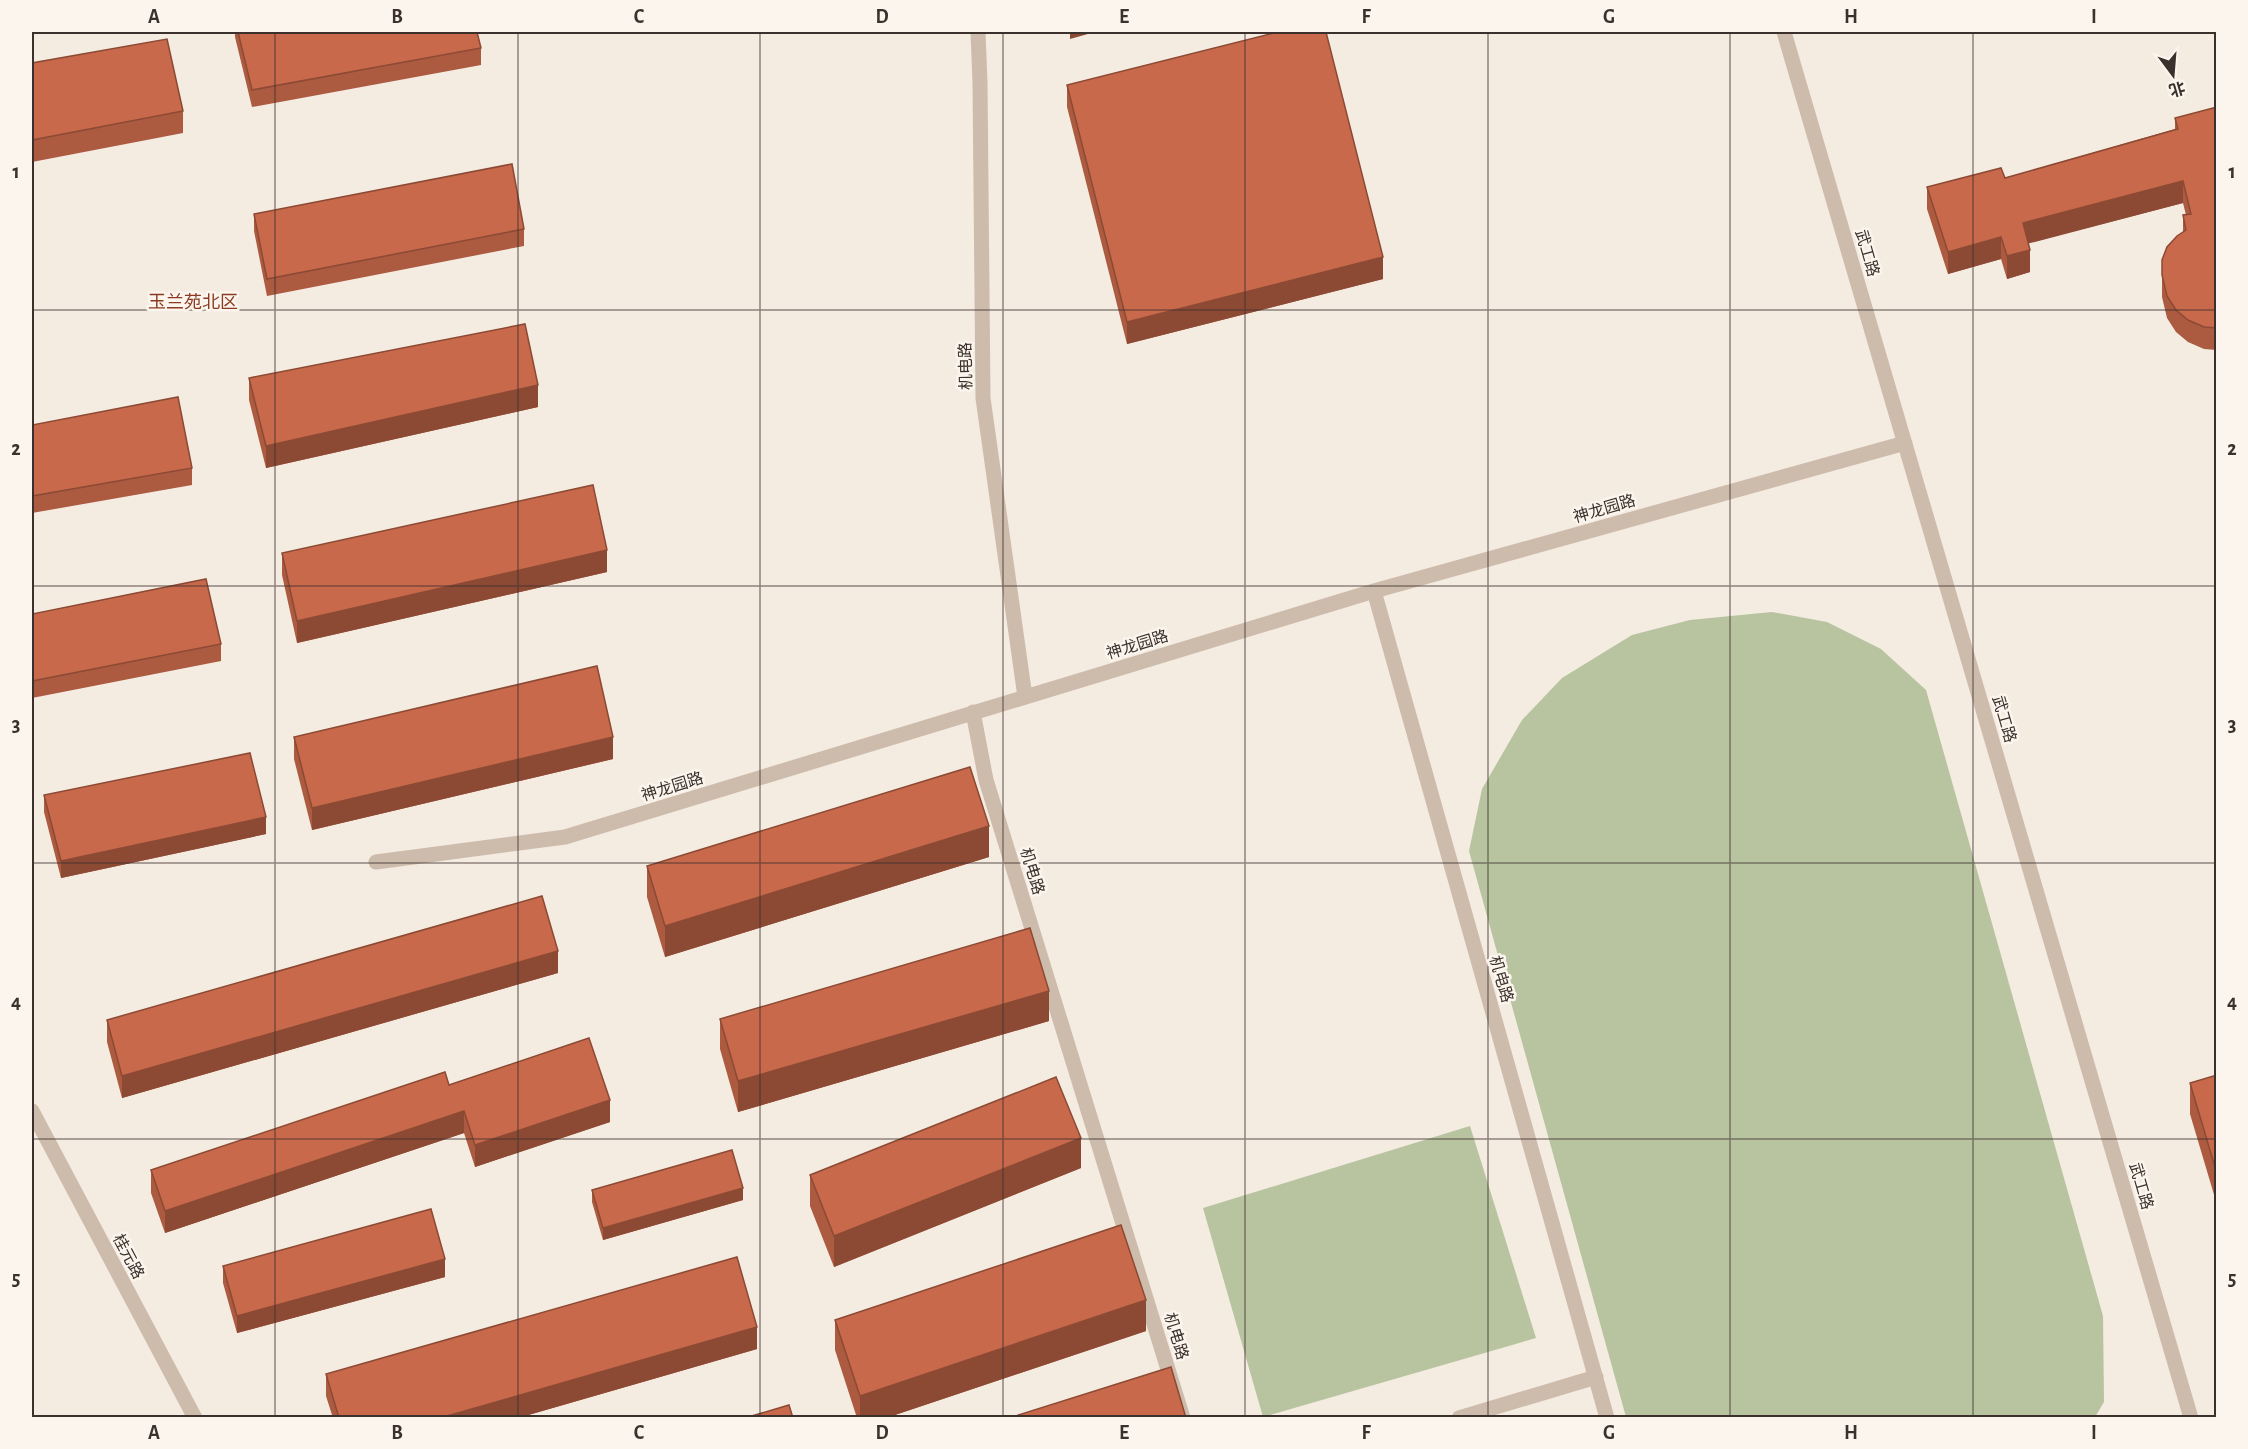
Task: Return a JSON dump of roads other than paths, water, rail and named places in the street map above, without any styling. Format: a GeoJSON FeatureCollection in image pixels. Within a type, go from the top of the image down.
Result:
{"type":"FeatureCollection","features":[{"type":"Feature","properties":{"kind":"street","name":"机电路"},"geometry":{"type":"LineString","coordinates":[[978,32],[981,83],[983,398],[1025,697]]}},
{"type":"Feature","properties":{"kind":"street","name":"武工路"},"geometry":{"type":"LineString","coordinates":[[1784,32],[2191,1418]]}},
{"type":"Feature","properties":{"kind":"street","name":"神龙园路"},"geometry":{"type":"LineString","coordinates":[[376,862],[565,837],[1374,591],[1905,443]]}},
{"type":"Feature","properties":{"kind":"street","name":"机电路"},"geometry":{"type":"LineString","coordinates":[[1374,591],[1607,1418]]}},
{"type":"Feature","properties":{"kind":"street","name":"机电路"},"geometry":{"type":"LineString","coordinates":[[973,712],[986,780],[1183,1418]]}},
{"type":"Feature","properties":{"kind":"street","name":"桂元路"},"geometry":{"type":"LineString","coordinates":[[32,1111],[195,1418]]}},
{"type":"Feature","properties":{"kind":"street"},"geometry":{"type":"LineString","coordinates":[[1459,1418],[1596,1377]]}},
{"type":"Feature","properties":{"kind":"district","name":"玉兰苑北区"},"geometry":{"type":"Point","coordinates":[193,302]}}]}
